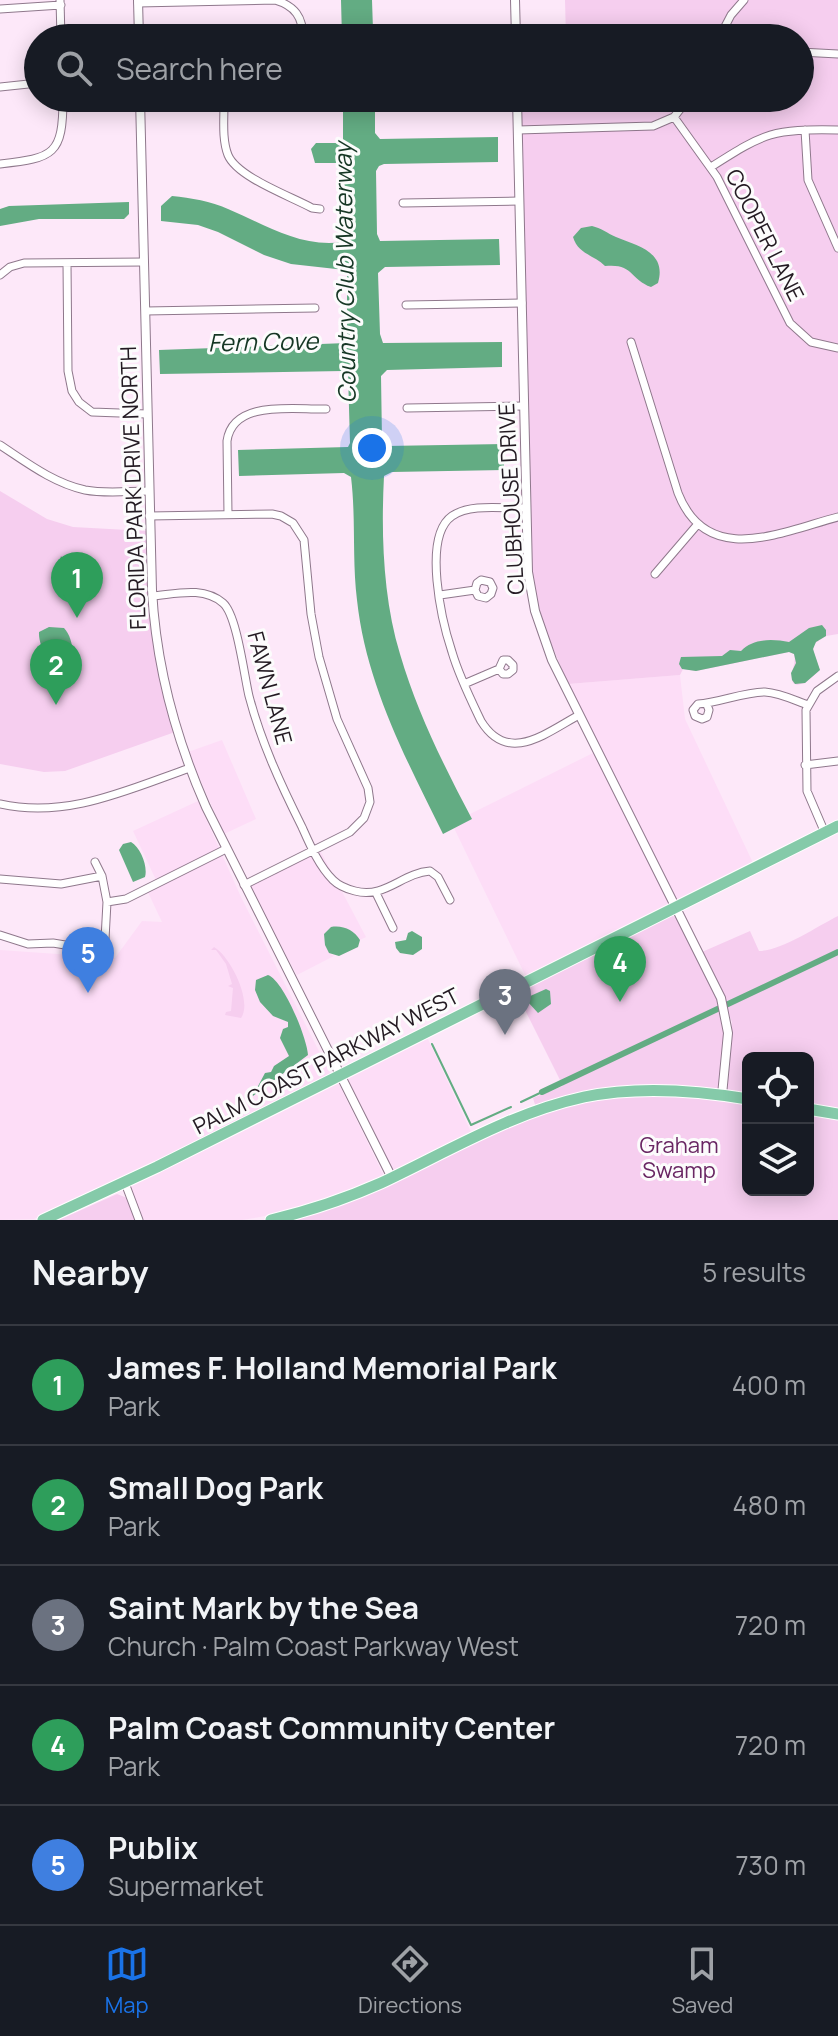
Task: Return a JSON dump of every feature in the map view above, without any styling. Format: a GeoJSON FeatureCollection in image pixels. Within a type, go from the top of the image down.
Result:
{"type":"FeatureCollection","features":[{"type":"Feature","properties":{"kind":"main road","name":"PALM COAST PARKWAY WEST"},"geometry":{"type":"LineString","coordinates":[[43,1220],[340,1077],[838,826]]}},
{"type":"Feature","properties":{"kind":"main road"},"geometry":{"type":"LineString","coordinates":[[271,1220],[325,1205],[392,1178],[509,1122],[584,1097],[650,1090],[742,1098]]}},
{"type":"Feature","properties":{"kind":"main road"},"geometry":{"type":"LineString","coordinates":[[814,1110],[838,1114]]}},
{"type":"Feature","properties":{"kind":"street"},"geometry":{"type":"LineString","coordinates":[[139,24],[138,2],[217,0],[275,0],[285,3],[300,16],[301,24]]}},
{"type":"Feature","properties":{"kind":"street"},"geometry":{"type":"LineString","coordinates":[[515,0],[516,24]]}},
{"type":"Feature","properties":{"kind":"street"},"geometry":{"type":"LineString","coordinates":[[728,24],[744,0]]}},
{"type":"Feature","properties":{"kind":"street"},"geometry":{"type":"LineString","coordinates":[[0,9],[60,3],[61,24]]}},
{"type":"Feature","properties":{"kind":"street"},"geometry":{"type":"LineString","coordinates":[[814,53],[838,54]]}},
{"type":"Feature","properties":{"kind":"street"},"geometry":{"type":"LineString","coordinates":[[0,87],[24,84]]}},
{"type":"Feature","properties":{"kind":"street"},"geometry":{"type":"LineString","coordinates":[[0,164],[42,157],[59,141],[63,112]]}},
{"type":"Feature","properties":{"kind":"street","name":"FLORIDA PARK DRIVE NORTH"},"geometry":{"type":"LineString","coordinates":[[140,112],[152,596],[164,677],[190,768],[226,849],[392,1178]]}},
{"type":"Feature","properties":{"kind":"street"},"geometry":{"type":"LineString","coordinates":[[224,112],[226,148],[235,165],[312,208],[320,209]]}},
{"type":"Feature","properties":{"kind":"street","name":"CLUBHOUSE DRIVE"},"geometry":{"type":"LineString","coordinates":[[517,112],[528,572],[535,611],[552,660],[724,1007],[728,1033],[722,1095]]}},
{"type":"Feature","properties":{"kind":"street"},"geometry":{"type":"LineString","coordinates":[[518,130],[647,127],[662,124],[678,112]]}},
{"type":"Feature","properties":{"kind":"street","name":"COOPER LANE"},"geometry":{"type":"LineString","coordinates":[[674,117],[711,167],[790,323],[811,342],[838,348]]}},
{"type":"Feature","properties":{"kind":"street"},"geometry":{"type":"LineString","coordinates":[[805,130],[808,180],[838,248]]}},
{"type":"Feature","properties":{"kind":"street"},"geometry":{"type":"LineString","coordinates":[[711,167],[767,134],[838,130]]}},
{"type":"Feature","properties":{"kind":"street"},"geometry":{"type":"LineString","coordinates":[[403,203],[519,201]]}},
{"type":"Feature","properties":{"kind":"street"},"geometry":{"type":"LineString","coordinates":[[0,275],[10,267],[24,263],[144,262]]}},
{"type":"Feature","properties":{"kind":"street"},"geometry":{"type":"LineString","coordinates":[[67,263],[68,371],[72,391],[83,406],[97,413],[147,414]]}},
{"type":"Feature","properties":{"kind":"street"},"geometry":{"type":"LineString","coordinates":[[406,305],[522,303]]}},
{"type":"Feature","properties":{"kind":"street"},"geometry":{"type":"LineString","coordinates":[[146,311],[315,308]]}},
{"type":"Feature","properties":{"kind":"street"},"geometry":{"type":"LineString","coordinates":[[631,342],[678,493],[697,525],[721,537],[745,540],[838,517]]}},
{"type":"Feature","properties":{"kind":"street"},"geometry":{"type":"LineString","coordinates":[[407,408],[524,406]]}},
{"type":"Feature","properties":{"kind":"street"},"geometry":{"type":"LineString","coordinates":[[228,514],[227,441],[236,420],[261,411],[326,409]]}},
{"type":"Feature","properties":{"kind":"street"},"geometry":{"type":"LineString","coordinates":[[0,445],[70,486],[102,492],[149,491]]}},
{"type":"Feature","properties":{"kind":"street"},"geometry":{"type":"LineString","coordinates":[[526,508],[467,510],[448,520],[440,530],[437,543],[440,595],[449,645],[485,728],[505,742],[527,742],[579,715]]}},
{"type":"Feature","properties":{"kind":"street"},"geometry":{"type":"LineString","coordinates":[[149,516],[277,515],[293,523],[301,532],[311,614],[325,679],[342,731],[370,794],[368,810],[357,827],[244,885]]}},
{"type":"Feature","properties":{"kind":"street"},"geometry":{"type":"LineString","coordinates":[[655,574],[697,525]]}},
{"type":"Feature","properties":{"kind":"street"},"geometry":{"type":"LineString","coordinates":[[440,595],[475,590]]}},
{"type":"Feature","properties":{"kind":"street","name":"FAWN LANE"},"geometry":{"type":"LineString","coordinates":[[152,596],[202,593],[219,600],[230,610],[260,731],[282,787],[313,851],[341,886],[376,893]]}},
{"type":"Feature","properties":{"kind":"street"},"geometry":{"type":"LineString","coordinates":[[464,684],[499,669]]}},
{"type":"Feature","properties":{"kind":"street"},"geometry":{"type":"LineString","coordinates":[[825,833],[810,801],[805,765],[808,705],[817,691],[838,676]]}},
{"type":"Feature","properties":{"kind":"street"},"geometry":{"type":"LineString","coordinates":[[707,705],[763,692],[808,705]]}},
{"type":"Feature","properties":{"kind":"street"},"geometry":{"type":"LineString","coordinates":[[805,765],[838,761]]}},
{"type":"Feature","properties":{"kind":"street"},"geometry":{"type":"LineString","coordinates":[[0,804],[39,809],[77,806],[190,768]]}},
{"type":"Feature","properties":{"kind":"street"},"geometry":{"type":"LineString","coordinates":[[107,902],[126,899],[226,849]]}},
{"type":"Feature","properties":{"kind":"street"},"geometry":{"type":"LineString","coordinates":[[0,935],[28,944],[53,943],[95,950],[105,939],[107,902],[102,876],[95,862]]}},
{"type":"Feature","properties":{"kind":"street"},"geometry":{"type":"LineString","coordinates":[[393,928],[376,893],[428,871],[438,877],[450,900]]}},
{"type":"Feature","properties":{"kind":"street"},"geometry":{"type":"LineString","coordinates":[[0,879],[61,884],[102,876]]}},
{"type":"Feature","properties":{"kind":"street"},"geometry":{"type":"LineString","coordinates":[[125,1183],[139,1220]]}},
{"type":"Feature","properties":{"kind":"shaded area"},"geometry":{"type":"Polygon","coordinates":[[[341,0],[372,0],[373,24],[342,24],[341,0]]]}},
{"type":"Feature","properties":{"kind":"shaded area"},"geometry":{"type":"Polygon","coordinates":[[[343,112],[375,112],[375,133],[380,139],[498,137],[498,162],[384,164],[376,171],[377,234],[380,241],[499,239],[500,265],[385,267],[378,273],[383,343],[502,342],[502,367],[387,370],[381,376],[382,440],[386,446],[504,444],[504,470],[392,472],[384,476],[384,566],[394,633],[423,718],[472,819],[443,834],[390,720],[369,661],[357,600],[351,477],[344,473],[239,476],[238,450],[348,447],[348,373],[160,374],[159,350],[347,343],[345,270],[291,264],[198,225],[161,221],[161,206],[172,196],[221,206],[270,228],[312,242],[343,242],[346,237],[344,167],[339,163],[315,163],[311,149],[316,143],[343,140],[343,112]]]}},
{"type":"Feature","properties":{"kind":"shaded area"},"geometry":{"type":"Polygon","coordinates":[[[129,202],[129,214],[124,219],[39,219],[0,226],[0,209],[9,206],[129,202]]]}},
{"type":"Feature","properties":{"kind":"shaded area"},"geometry":{"type":"Polygon","coordinates":[[[592,226],[649,252],[658,264],[658,283],[651,287],[626,269],[605,266],[582,251],[573,237],[581,228],[592,226]]]}},
{"type":"Feature","properties":{"kind":"shaded area"},"geometry":{"type":"Polygon","coordinates":[[[61,556],[79,583],[76,591],[54,582],[61,556]]]}},
{"type":"Feature","properties":{"kind":"shaded area"},"geometry":{"type":"Polygon","coordinates":[[[822,625],[826,636],[816,642],[813,649],[820,670],[805,683],[795,684],[792,680],[791,673],[796,663],[794,654],[789,652],[696,671],[682,669],[679,664],[681,657],[722,656],[730,650],[741,651],[757,642],[789,642],[809,628],[822,625]]]}},
{"type":"Feature","properties":{"kind":"shaded area"},"geometry":{"type":"Polygon","coordinates":[[[49,627],[64,628],[70,639],[72,661],[65,679],[51,665],[41,645],[39,632],[49,627]]]}},
{"type":"Feature","properties":{"kind":"shaded area"},"geometry":{"type":"Polygon","coordinates":[[[680,675],[685,719],[754,865],[677,904],[568,684],[680,675]]]}},
{"type":"Feature","properties":{"kind":"shaded area"},"geometry":{"type":"Polygon","coordinates":[[[222,740],[256,819],[224,834],[188,752],[222,740]]]}},
{"type":"Feature","properties":{"kind":"shaded area"},"geometry":{"type":"Polygon","coordinates":[[[595,752],[672,907],[527,979],[454,828],[472,819],[470,814],[595,752]]]}},
{"type":"Feature","properties":{"kind":"shaded area"},"geometry":{"type":"Polygon","coordinates":[[[198,801],[241,897],[331,1075],[34,1219],[0,1220],[0,950],[115,958],[142,921],[162,922],[145,886],[156,880],[133,831],[198,801]]]}},
{"type":"Feature","properties":{"kind":"shaded area"},"geometry":{"type":"Polygon","coordinates":[[[131,842],[141,853],[145,868],[145,877],[133,882],[119,850],[123,844],[131,842]]]}},
{"type":"Feature","properties":{"kind":"shaded area"},"geometry":{"type":"Polygon","coordinates":[[[320,850],[366,937],[360,940],[357,936],[329,953],[334,956],[297,975],[248,887],[320,850]]]}},
{"type":"Feature","properties":{"kind":"shaded area"},"geometry":{"type":"Polygon","coordinates":[[[331,927],[344,928],[358,936],[358,947],[339,956],[329,953],[324,934],[331,927]]]}},
{"type":"Feature","properties":{"kind":"shaded area"},"geometry":{"type":"Polygon","coordinates":[[[412,931],[422,937],[422,949],[413,955],[400,953],[395,942],[406,940],[412,931]]]}},
{"type":"Feature","properties":{"kind":"shaded area"},"geometry":{"type":"Polygon","coordinates":[[[268,975],[287,998],[308,1055],[253,1096],[251,1091],[257,1088],[265,1073],[271,1072],[274,1066],[289,1056],[280,1038],[288,1022],[273,1016],[260,1002],[255,990],[256,980],[268,975]]]}},
{"type":"Feature","properties":{"kind":"shaded area"},"geometry":{"type":"Polygon","coordinates":[[[546,989],[550,991],[551,1004],[538,1013],[527,1001],[528,997],[546,989]]]}},
{"type":"Feature","properties":{"kind":"shaded area"},"geometry":{"type":"Polygon","coordinates":[[[427,1037],[471,1132],[392,1171],[344,1078],[427,1037]]]}},
{"type":"Feature","properties":{"kind":"shaded area"},"geometry":{"type":"Polygon","coordinates":[[[338,1082],[384,1176],[312,1205],[260,1217],[242,1220],[142,1220],[130,1187],[338,1082]]]}},
{"type":"Feature","properties":{"kind":"green space"},"geometry":{"type":"Polygon","coordinates":[[[565,0],[838,0],[838,634],[826,636],[814,644],[813,654],[820,670],[805,683],[793,683],[795,658],[789,652],[696,671],[683,669],[680,675],[568,684],[541,619],[532,569],[521,112],[814,112],[814,24],[566,24],[565,0]]]}},
{"type":"Feature","properties":{"kind":"green space"},"geometry":{"type":"Polygon","coordinates":[[[0,491],[47,519],[73,527],[146,531],[152,590],[175,732],[65,771],[44,772],[0,764],[0,491]]]}},
{"type":"Feature","properties":{"kind":"green space"},"geometry":{"type":"Polygon","coordinates":[[[669,915],[676,917],[717,999],[724,1040],[718,1091],[644,1087],[536,1108],[533,1098],[563,1086],[516,992],[669,915]]]}},
{"type":"Feature","properties":{"kind":"green space"},"geometry":{"type":"Polygon","coordinates":[[[838,916],[838,1110],[814,1107],[814,1052],[742,1052],[742,1095],[726,1093],[732,1022],[702,952],[750,931],[759,951],[788,943],[838,916]]]}},
{"type":"Feature","properties":{"kind":"green space"},"geometry":{"type":"Polygon","coordinates":[[[214,947],[233,969],[242,990],[244,1010],[241,1018],[225,1015],[231,1011],[233,988],[228,986],[232,984],[226,964],[216,950],[211,950],[214,947]]]}},
{"type":"Feature","properties":{"kind":"green space","name":"Graham Swamp"},"geometry":{"type":"Polygon","coordinates":[[[694,1095],[742,1102],[742,1196],[814,1196],[814,1115],[838,1119],[838,1220],[291,1220],[554,1109],[616,1096],[694,1095]]]}},
{"type":"Feature","properties":{"kind":"green space"},"geometry":{"type":"Polygon","coordinates":[[[117,1194],[127,1198],[136,1220],[59,1220],[117,1194]]]}},
{"type":"Feature","properties":{"kind":"waterway"},"geometry":{"type":"LineString","coordinates":[[542,1092],[838,952]]}},
{"type":"Feature","properties":{"kind":"waterway"},"geometry":{"type":"LineString","coordinates":[[432,1044],[471,1125],[511,1107]]}},
{"type":"Feature","properties":{"kind":"waterway"},"geometry":{"type":"LineString","coordinates":[[521,1102],[542,1092]]}},
{"type":"Feature","properties":{"kind":"place","name":"James F. Holland Memorial Park"},"geometry":{"type":"Point","coordinates":[77,618]}},
{"type":"Feature","properties":{"kind":"place","name":"Small Dog Park"},"geometry":{"type":"Point","coordinates":[56,705]}},
{"type":"Feature","properties":{"kind":"place","name":"Publix"},"geometry":{"type":"Point","coordinates":[88,993]}},
{"type":"Feature","properties":{"kind":"place","name":"Palm Coast Community Center"},"geometry":{"type":"Point","coordinates":[620,1002]}},
{"type":"Feature","properties":{"kind":"place","name":"Saint Mark by the Sea"},"geometry":{"type":"Point","coordinates":[505,1035]}},
{"type":"Feature","properties":{"kind":"water label","name":"Country Club Waterway"},"geometry":{"type":"Point","coordinates":[344,273]}},
{"type":"Feature","properties":{"kind":"water label","name":"Fern Cove"},"geometry":{"type":"Point","coordinates":[263,341]}}]}
